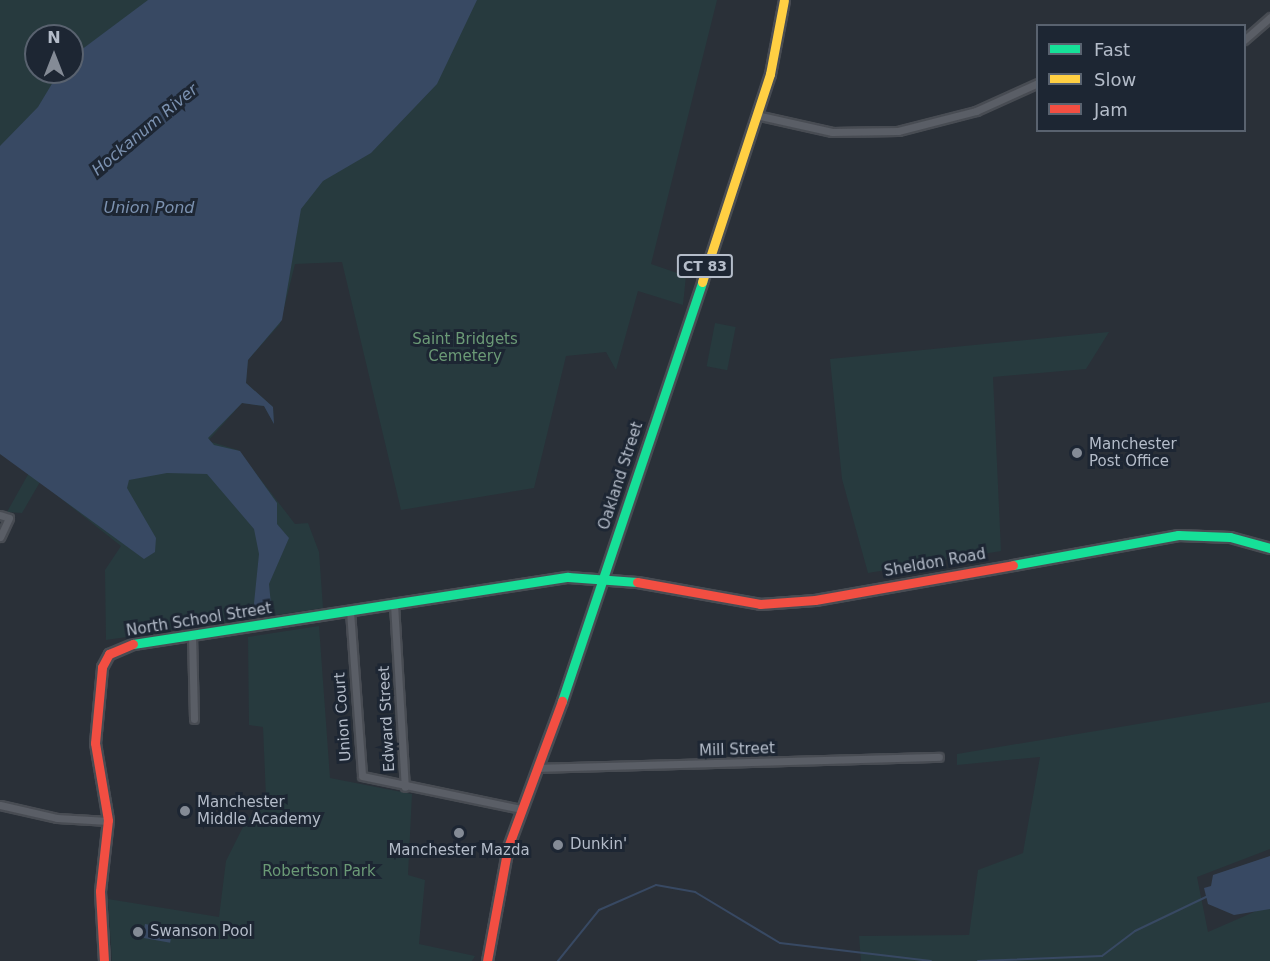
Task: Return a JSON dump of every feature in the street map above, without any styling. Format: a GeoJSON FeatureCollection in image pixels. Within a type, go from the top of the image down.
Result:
{"type":"FeatureCollection","features":[{"type":"Feature","properties":{"kind":"street","name":"Oakland Street"},"geometry":{"type":"LineString","coordinates":[[487,961],[501,876],[521,809],[604,577],[756,115],[777,49],[784,0]]}},
{"type":"Feature","properties":{"kind":"street"},"geometry":{"type":"LineString","coordinates":[[1246,39],[1270,17]]}},
{"type":"Feature","properties":{"kind":"street"},"geometry":{"type":"LineString","coordinates":[[756,115],[832,132],[898,131],[976,111],[1036,84]]}},
{"type":"Feature","properties":{"kind":"street"},"geometry":{"type":"LineString","coordinates":[[0,515],[9,518],[0,537]]}},
{"type":"Feature","properties":{"kind":"street","name":"Sheldon Road"},"geometry":{"type":"LineString","coordinates":[[604,577],[760,604],[815,600],[1178,535],[1230,537],[1270,548]]}},
{"type":"Feature","properties":{"kind":"street","name":"North School Street"},"geometry":{"type":"LineString","coordinates":[[104,961],[99,894],[108,821],[95,743],[104,660],[123,646],[568,577],[604,577]]}},
{"type":"Feature","properties":{"kind":"street","name":"Edward Street"},"geometry":{"type":"LineString","coordinates":[[394,604],[405,787],[521,809]]}},
{"type":"Feature","properties":{"kind":"street","name":"Union Court"},"geometry":{"type":"LineString","coordinates":[[350,611],[362,776],[405,787]]}},
{"type":"Feature","properties":{"kind":"street"},"geometry":{"type":"LineString","coordinates":[[192,636],[194,719]]}},
{"type":"Feature","properties":{"kind":"street","name":"Mill Street"},"geometry":{"type":"LineString","coordinates":[[537,768],[939,757]]}},
{"type":"Feature","properties":{"kind":"street"},"geometry":{"type":"LineString","coordinates":[[0,805],[57,818],[108,821]]}},
{"type":"Feature","properties":{"kind":"green space","name":"Saint Bridgets Cemetery"},"geometry":{"type":"Polygon","coordinates":[[[0,0],[717,0],[651,264],[686,276],[683,305],[638,291],[616,370],[606,352],[566,356],[534,488],[401,510],[342,262],[295,264],[280,324],[248,360],[246,383],[273,407],[274,424],[264,406],[242,403],[208,441],[238,450],[295,524],[308,523],[319,552],[323,608],[106,640],[105,570],[121,546],[40,482],[22,513],[7,512],[30,471],[0,454],[0,0]]]}},
{"type":"Feature","properties":{"kind":"green space"},"geometry":{"type":"Polygon","coordinates":[[[715,323],[736,327],[727,370],[707,366],[715,323]]]}},
{"type":"Feature","properties":{"kind":"green space"},"geometry":{"type":"Polygon","coordinates":[[[1109,332],[1086,369],[993,377],[1001,551],[868,573],[842,479],[830,359],[1109,332]]]}},
{"type":"Feature","properties":{"kind":"green space","name":"Robertson Park"},"geometry":{"type":"Polygon","coordinates":[[[319,626],[330,778],[412,794],[408,875],[425,880],[419,944],[475,956],[472,961],[112,961],[108,899],[219,917],[226,861],[245,823],[266,797],[263,727],[249,725],[248,637],[319,626]]]}},
{"type":"Feature","properties":{"kind":"green space"},"geometry":{"type":"Polygon","coordinates":[[[1270,702],[1270,849],[1197,877],[1208,932],[1270,905],[1270,961],[861,961],[859,936],[969,935],[978,870],[1023,853],[1040,757],[957,765],[957,754],[1270,702]]]}},
{"type":"Feature","properties":{"kind":"water","name":"Union Pond"},"geometry":{"type":"Polygon","coordinates":[[[148,0],[477,0],[437,84],[371,153],[323,181],[301,209],[282,320],[248,360],[246,383],[273,407],[274,424],[264,406],[242,403],[208,438],[214,445],[240,451],[277,503],[277,524],[289,538],[269,584],[272,615],[253,613],[259,554],[254,529],[207,474],[167,473],[129,480],[127,488],[156,538],[155,552],[144,559],[0,454],[0,146],[38,107],[52,84],[84,84],[84,48],[148,0]]]}},
{"type":"Feature","properties":{"kind":"water"},"geometry":{"type":"Polygon","coordinates":[[[1270,856],[1270,909],[1234,915],[1208,904],[1204,888],[1211,886],[1213,875],[1270,856]]]}},
{"type":"Feature","properties":{"kind":"water"},"geometry":{"type":"Polygon","coordinates":[[[145,924],[173,929],[170,943],[143,938],[145,924]]]}},
{"type":"Feature","properties":{"kind":"waterway"},"geometry":{"type":"LineString","coordinates":[[558,961],[599,910],[656,885],[695,892],[780,943],[931,961]]}},
{"type":"Feature","properties":{"kind":"waterway"},"geometry":{"type":"LineString","coordinates":[[978,961],[1102,956],[1135,931],[1208,896]]}},
{"type":"Feature","properties":{"kind":"traffic: fast"},"geometry":{"type":"LineString","coordinates":[[562,701],[702,282]]}},
{"type":"Feature","properties":{"kind":"traffic: fast"},"geometry":{"type":"LineString","coordinates":[[1013,565],[1178,535],[1230,537],[1270,548]]}},
{"type":"Feature","properties":{"kind":"traffic: fast"},"geometry":{"type":"LineString","coordinates":[[133,644],[568,577],[637,582]]}},
{"type":"Feature","properties":{"kind":"traffic: slow"},"geometry":{"type":"LineString","coordinates":[[702,282],[770,74],[784,0]]}},
{"type":"Feature","properties":{"kind":"traffic: jam"},"geometry":{"type":"LineString","coordinates":[[637,582],[760,604],[815,600],[1013,565]]}},
{"type":"Feature","properties":{"kind":"traffic: jam"},"geometry":{"type":"LineString","coordinates":[[104,961],[100,891],[108,820],[95,743],[102,667],[109,654],[133,644]]}},
{"type":"Feature","properties":{"kind":"traffic: jam"},"geometry":{"type":"LineString","coordinates":[[487,961],[508,847],[562,701]]}},
{"type":"Feature","properties":{"kind":"place","name":"Manchester Post Office"},"geometry":{"type":"Point","coordinates":[1077,453]}},
{"type":"Feature","properties":{"kind":"place","name":"Manchester Middle Academy"},"geometry":{"type":"Point","coordinates":[185,811]}},
{"type":"Feature","properties":{"kind":"place","name":"Manchester Mazda"},"geometry":{"type":"Point","coordinates":[459,833]}},
{"type":"Feature","properties":{"kind":"place","name":"Dunkin'"},"geometry":{"type":"Point","coordinates":[558,845]}},
{"type":"Feature","properties":{"kind":"place","name":"Swanson Pool"},"geometry":{"type":"Point","coordinates":[138,932]}},
{"type":"Feature","properties":{"kind":"water label","name":"Hockanum River"},"geometry":{"type":"Point","coordinates":[145,130]}}]}
